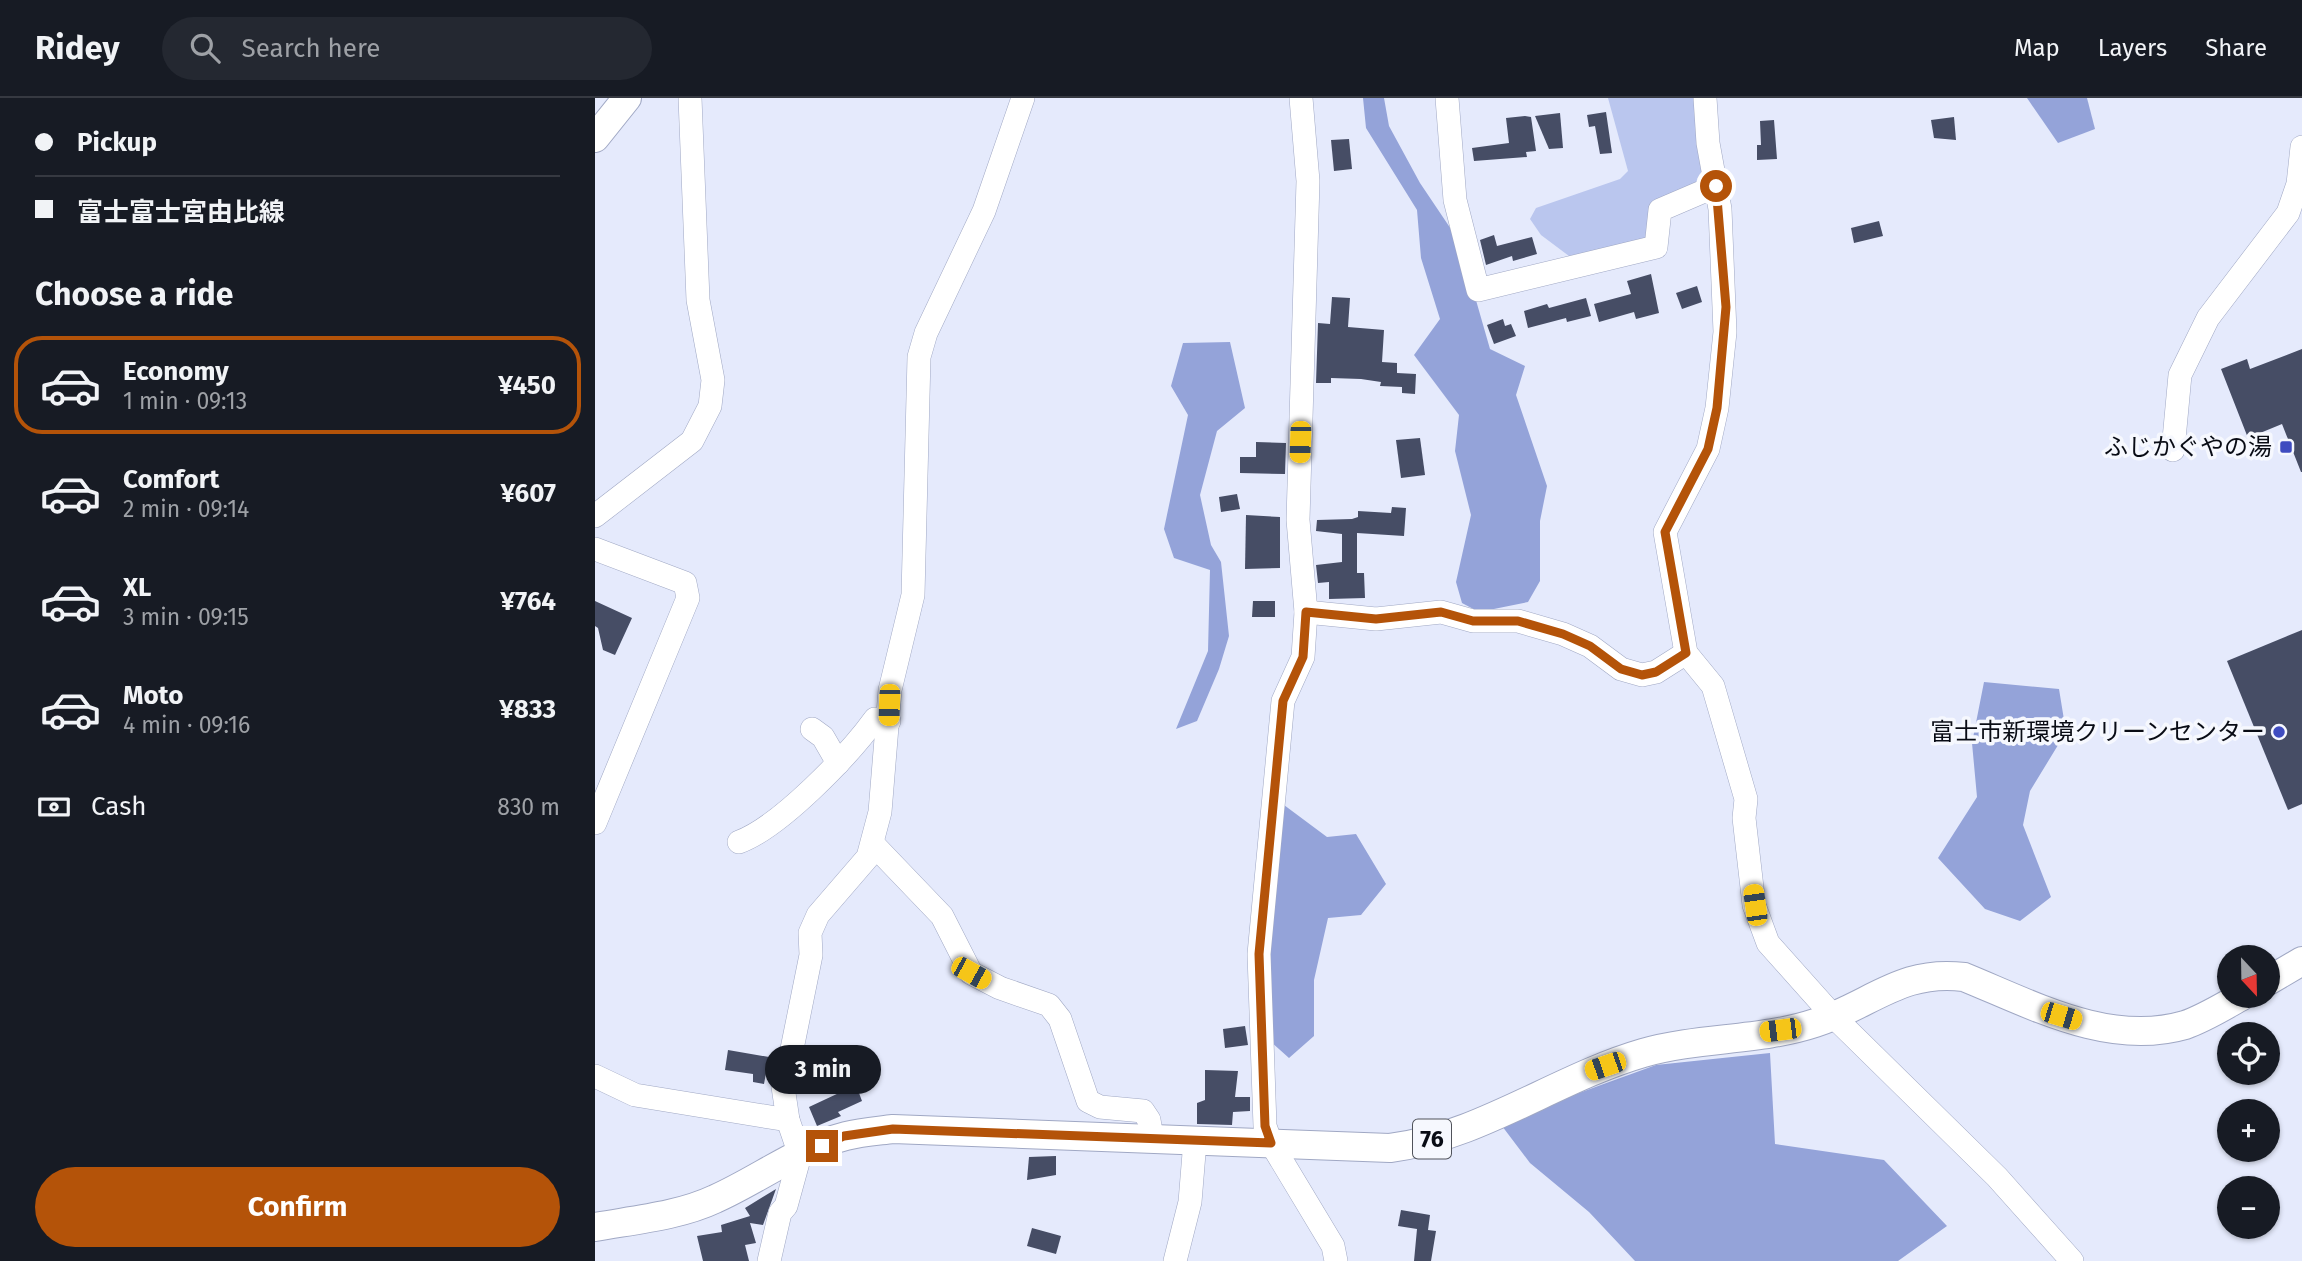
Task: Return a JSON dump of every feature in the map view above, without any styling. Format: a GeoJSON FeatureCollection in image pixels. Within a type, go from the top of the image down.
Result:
{"type":"FeatureCollection","features":[{"type":"Feature","properties":{"kind":"main road"},"geometry":{"type":"LineString","coordinates":[[595,138],[627,98]]}},
{"type":"Feature","properties":{"kind":"main road"},"geometry":{"type":"LineString","coordinates":[[2280,974],[2302,961]]}},
{"type":"Feature","properties":{"kind":"main road","name":"76"},"geometry":{"type":"LineString","coordinates":[[595,1227],[642,1219],[713,1200],[800,1155],[844,1136],[893,1129],[1390,1148],[1417,1144],[1455,1132],[1587,1072],[1641,1054],[1687,1042],[1812,1025],[1834,1017],[1896,984],[1941,974],[1964,977],[2101,1028],[2154,1031],[2186,1024],[2218,1008]]}},
{"type":"Feature","properties":{"kind":"street"},"geometry":{"type":"LineString","coordinates":[[595,516],[692,441],[710,406],[713,380],[698,300],[690,98]]}},
{"type":"Feature","properties":{"kind":"street"},"geometry":{"type":"LineString","coordinates":[[769,1261],[780,1213],[786,1206],[800,1155],[788,1120],[782,1080],[792,1049],[811,955],[810,933],[818,915],[868,857],[873,844],[889,721],[890,690],[913,595],[919,357],[926,333],[984,211],[1023,98]]}},
{"type":"Feature","properties":{"kind":"street"},"geometry":{"type":"LineString","coordinates":[[1301,98],[1308,181],[1297,520],[1306,612],[1303,657],[1283,701],[1259,954],[1265,1126],[1271,1143],[1333,1246],[1336,1261]]}},
{"type":"Feature","properties":{"kind":"street"},"geometry":{"type":"LineString","coordinates":[[1447,98],[1455,200],[1478,290],[1656,247],[1660,210],[1716,186]]}},
{"type":"Feature","properties":{"kind":"street"},"geometry":{"type":"LineString","coordinates":[[1706,98],[1707,143],[1716,186],[1726,307],[1717,408],[1708,449],[1665,532],[1686,653],[1713,686],[1746,799],[1749,869],[1761,929],[1767,943],[1834,1017],[1997,1177],[2072,1261]]}},
{"type":"Feature","properties":{"kind":"street"},"geometry":{"type":"LineString","coordinates":[[2173,450],[2180,375],[2208,318],[2288,213],[2298,184],[2302,147]]}},
{"type":"Feature","properties":{"kind":"street"},"geometry":{"type":"LineString","coordinates":[[595,549],[685,583],[688,598],[595,823]]}},
{"type":"Feature","properties":{"kind":"street"},"geometry":{"type":"LineString","coordinates":[[1306,612],[1376,619],[1441,612],[1473,621],[1518,621],[1563,634],[1590,646],[1621,669],[1642,675],[1656,672],[1686,653]]}},
{"type":"Feature","properties":{"kind":"street"},"geometry":{"type":"LineString","coordinates":[[739,842],[755,837],[838,763],[875,719],[889,721]]}},
{"type":"Feature","properties":{"kind":"street"},"geometry":{"type":"LineString","coordinates":[[812,729],[823,737],[838,763]]}},
{"type":"Feature","properties":{"kind":"street"},"geometry":{"type":"LineString","coordinates":[[873,844],[942,916],[971,973],[1000,988],[1049,1005],[1060,1019],[1088,1101],[1100,1107],[1143,1111],[1149,1120],[1152,1138]]}},
{"type":"Feature","properties":{"kind":"street"},"geometry":{"type":"LineString","coordinates":[[595,1076],[635,1095],[788,1120]]}},
{"type":"Feature","properties":{"kind":"street"},"geometry":{"type":"LineString","coordinates":[[1175,1261],[1190,1202],[1195,1141]]}},
{"type":"Feature","properties":{"kind":"shaded area"},"geometry":{"type":"Polygon","coordinates":[[[1363,98],[1384,98],[1389,126],[1420,183],[1459,241],[1490,349],[1525,366],[1516,395],[1547,486],[1540,521],[1540,581],[1528,602],[1479,612],[1462,603],[1456,582],[1471,515],[1455,451],[1459,415],[1414,355],[1440,319],[1421,258],[1417,210],[1366,128],[1363,98]]]}},
{"type":"Feature","properties":{"kind":"shaded area"},"geometry":{"type":"Polygon","coordinates":[[[1608,98],[1705,98],[1715,182],[1658,213],[1656,247],[1573,259],[1541,235],[1530,219],[1536,208],[1620,179],[1628,171],[1608,98]]]}},
{"type":"Feature","properties":{"kind":"shaded area"},"geometry":{"type":"Polygon","coordinates":[[[2027,98],[2087,98],[2095,129],[2058,143],[2027,98]]]}},
{"type":"Feature","properties":{"kind":"shaded area"},"geometry":{"type":"Polygon","coordinates":[[[1230,342],[1245,408],[1217,431],[1200,495],[1211,545],[1221,562],[1229,636],[1219,669],[1197,721],[1176,729],[1208,651],[1210,570],[1174,558],[1164,529],[1188,415],[1171,386],[1183,343],[1230,342]]]}},
{"type":"Feature","properties":{"kind":"shaded area"},"geometry":{"type":"Polygon","coordinates":[[[1984,682],[2059,689],[2066,732],[2030,791],[2023,825],[2051,897],[2020,921],[1985,909],[1938,858],[1977,797],[1972,743],[1984,682]]]}},
{"type":"Feature","properties":{"kind":"shaded area"},"geometry":{"type":"Polygon","coordinates":[[[1284,805],[1327,837],[1356,834],[1386,884],[1361,915],[1328,918],[1314,980],[1314,1036],[1289,1058],[1270,1041],[1267,974],[1284,805]]]}},
{"type":"Feature","properties":{"kind":"shaded area"},"geometry":{"type":"Polygon","coordinates":[[[1770,1053],[1775,1144],[1884,1160],[1947,1226],[1898,1261],[1635,1261],[1589,1212],[1530,1163],[1499,1122],[1656,1065],[1770,1053]]]}},
{"type":"Feature","properties":{"kind":"building"},"geometry":{"type":"Polygon","coordinates":[[[1606,112],[1612,153],[1600,154],[1595,126],[1589,127],[1587,115],[1606,112]]]}},
{"type":"Feature","properties":{"kind":"building"},"geometry":{"type":"Polygon","coordinates":[[[1560,113],[1563,148],[1549,149],[1535,116],[1560,113]]]}},
{"type":"Feature","properties":{"kind":"building"},"geometry":{"type":"Polygon","coordinates":[[[1531,117],[1536,151],[1526,152],[1527,157],[1474,161],[1472,148],[1509,143],[1506,118],[1531,117]]]}},
{"type":"Feature","properties":{"kind":"building"},"geometry":{"type":"Polygon","coordinates":[[[1954,117],[1956,140],[1934,138],[1931,120],[1954,117]]]}},
{"type":"Feature","properties":{"kind":"building"},"geometry":{"type":"Polygon","coordinates":[[[1774,120],[1777,159],[1757,160],[1757,145],[1761,145],[1760,121],[1774,120]]]}},
{"type":"Feature","properties":{"kind":"building"},"geometry":{"type":"Polygon","coordinates":[[[1349,139],[1352,169],[1334,171],[1331,140],[1349,139]]]}},
{"type":"Feature","properties":{"kind":"building"},"geometry":{"type":"Polygon","coordinates":[[[1879,221],[1883,236],[1854,243],[1851,228],[1879,221]]]}},
{"type":"Feature","properties":{"kind":"building"},"geometry":{"type":"Polygon","coordinates":[[[1494,235],[1497,246],[1532,237],[1537,254],[1513,261],[1512,256],[1486,265],[1480,240],[1494,235]]]}},
{"type":"Feature","properties":{"kind":"building"},"geometry":{"type":"Polygon","coordinates":[[[1651,274],[1659,313],[1636,319],[1634,312],[1599,322],[1594,304],[1631,294],[1627,281],[1651,274]]]}},
{"type":"Feature","properties":{"kind":"building"},"geometry":{"type":"Polygon","coordinates":[[[1697,286],[1702,302],[1682,309],[1676,293],[1697,286]]]}},
{"type":"Feature","properties":{"kind":"building"},"geometry":{"type":"Polygon","coordinates":[[[1332,297],[1350,298],[1348,327],[1384,330],[1382,362],[1397,363],[1397,373],[1416,374],[1415,394],[1402,393],[1402,387],[1380,386],[1381,382],[1361,379],[1331,378],[1331,383],[1316,383],[1318,323],[1330,324],[1332,297]]]}},
{"type":"Feature","properties":{"kind":"building"},"geometry":{"type":"Polygon","coordinates":[[[1586,298],[1591,316],[1567,322],[1566,318],[1528,328],[1524,311],[1547,304],[1549,308],[1586,298]]]}},
{"type":"Feature","properties":{"kind":"building"},"geometry":{"type":"Polygon","coordinates":[[[1503,319],[1505,326],[1511,324],[1516,336],[1494,344],[1487,325],[1503,319]]]}},
{"type":"Feature","properties":{"kind":"building"},"geometry":{"type":"Polygon","coordinates":[[[2302,349],[2301,472],[2282,424],[2248,438],[2221,369],[2247,359],[2250,369],[2302,349]]]}},
{"type":"Feature","properties":{"kind":"building"},"geometry":{"type":"Polygon","coordinates":[[[1420,438],[1425,475],[1401,478],[1396,440],[1420,438]]]}},
{"type":"Feature","properties":{"kind":"building"},"geometry":{"type":"Polygon","coordinates":[[[1256,442],[1286,443],[1285,474],[1240,473],[1240,457],[1256,457],[1256,442]]]}},
{"type":"Feature","properties":{"kind":"building"},"geometry":{"type":"Polygon","coordinates":[[[1237,494],[1240,509],[1221,512],[1219,497],[1237,494]]]}},
{"type":"Feature","properties":{"kind":"building"},"geometry":{"type":"Polygon","coordinates":[[[1392,507],[1406,508],[1404,536],[1357,533],[1357,573],[1364,573],[1365,598],[1329,599],[1329,582],[1318,583],[1316,565],[1342,562],[1342,534],[1316,531],[1317,520],[1352,519],[1358,517],[1358,511],[1391,513],[1392,507]]]}},
{"type":"Feature","properties":{"kind":"building"},"geometry":{"type":"Polygon","coordinates":[[[1246,515],[1280,517],[1280,568],[1245,569],[1246,515]]]}},
{"type":"Feature","properties":{"kind":"building"},"geometry":{"type":"Polygon","coordinates":[[[595,601],[632,618],[615,655],[603,650],[598,628],[595,626],[595,601]]]}},
{"type":"Feature","properties":{"kind":"building"},"geometry":{"type":"Polygon","coordinates":[[[1253,601],[1275,601],[1275,617],[1252,617],[1253,601]]]}},
{"type":"Feature","properties":{"kind":"building","name":"富士市新環境クリーンセンター"},"geometry":{"type":"Polygon","coordinates":[[[2302,630],[2302,804],[2288,810],[2227,661],[2302,630]]]}},
{"type":"Feature","properties":{"kind":"building"},"geometry":{"type":"Polygon","coordinates":[[[1245,1026],[1248,1045],[1225,1048],[1223,1029],[1245,1026]]]}},
{"type":"Feature","properties":{"kind":"building"},"geometry":{"type":"Polygon","coordinates":[[[728,1050],[769,1057],[764,1084],[753,1082],[753,1074],[725,1070],[728,1050]]]}},
{"type":"Feature","properties":{"kind":"building"},"geometry":{"type":"Polygon","coordinates":[[[1205,1070],[1238,1071],[1235,1097],[1250,1097],[1250,1111],[1233,1112],[1232,1125],[1197,1124],[1197,1103],[1205,1100],[1205,1070]]]}},
{"type":"Feature","properties":{"kind":"building"},"geometry":{"type":"Polygon","coordinates":[[[856,1085],[862,1101],[838,1112],[841,1116],[817,1126],[809,1107],[856,1085]]]}},
{"type":"Feature","properties":{"kind":"building"},"geometry":{"type":"Polygon","coordinates":[[[1056,1156],[1056,1175],[1027,1180],[1029,1157],[1056,1156]]]}},
{"type":"Feature","properties":{"kind":"building"},"geometry":{"type":"Polygon","coordinates":[[[776,1189],[763,1225],[750,1223],[756,1243],[745,1245],[749,1261],[703,1261],[697,1236],[722,1232],[721,1225],[750,1216],[745,1208],[776,1189]]]}},
{"type":"Feature","properties":{"kind":"building"},"geometry":{"type":"Polygon","coordinates":[[[1401,1210],[1430,1215],[1428,1230],[1436,1231],[1431,1261],[1414,1261],[1417,1229],[1398,1226],[1401,1210]]]}},
{"type":"Feature","properties":{"kind":"building"},"geometry":{"type":"Polygon","coordinates":[[[1032,1228],[1061,1236],[1056,1254],[1027,1246],[1032,1228]]]}},
{"type":"Feature","properties":{"kind":"place","name":"ふじかぐやの湯"},"geometry":{"type":"Point","coordinates":[2286,447]}},
{"type":"Feature","properties":{"kind":"place","name":"富士市新環境クリーンセンター"},"geometry":{"type":"Point","coordinates":[2279,732]}},
{"type":"Feature","properties":{"kind":"route"},"geometry":{"type":"LineString","coordinates":[[822,1146],[844,1136],[893,1129],[1271,1143],[1265,1126],[1259,954],[1283,701],[1303,657],[1306,612],[1376,619],[1441,612],[1473,621],[1518,621],[1563,634],[1590,646],[1621,669],[1642,675],[1656,672],[1686,653],[1665,532],[1708,449],[1717,408],[1726,307],[1716,186]]}}]}
